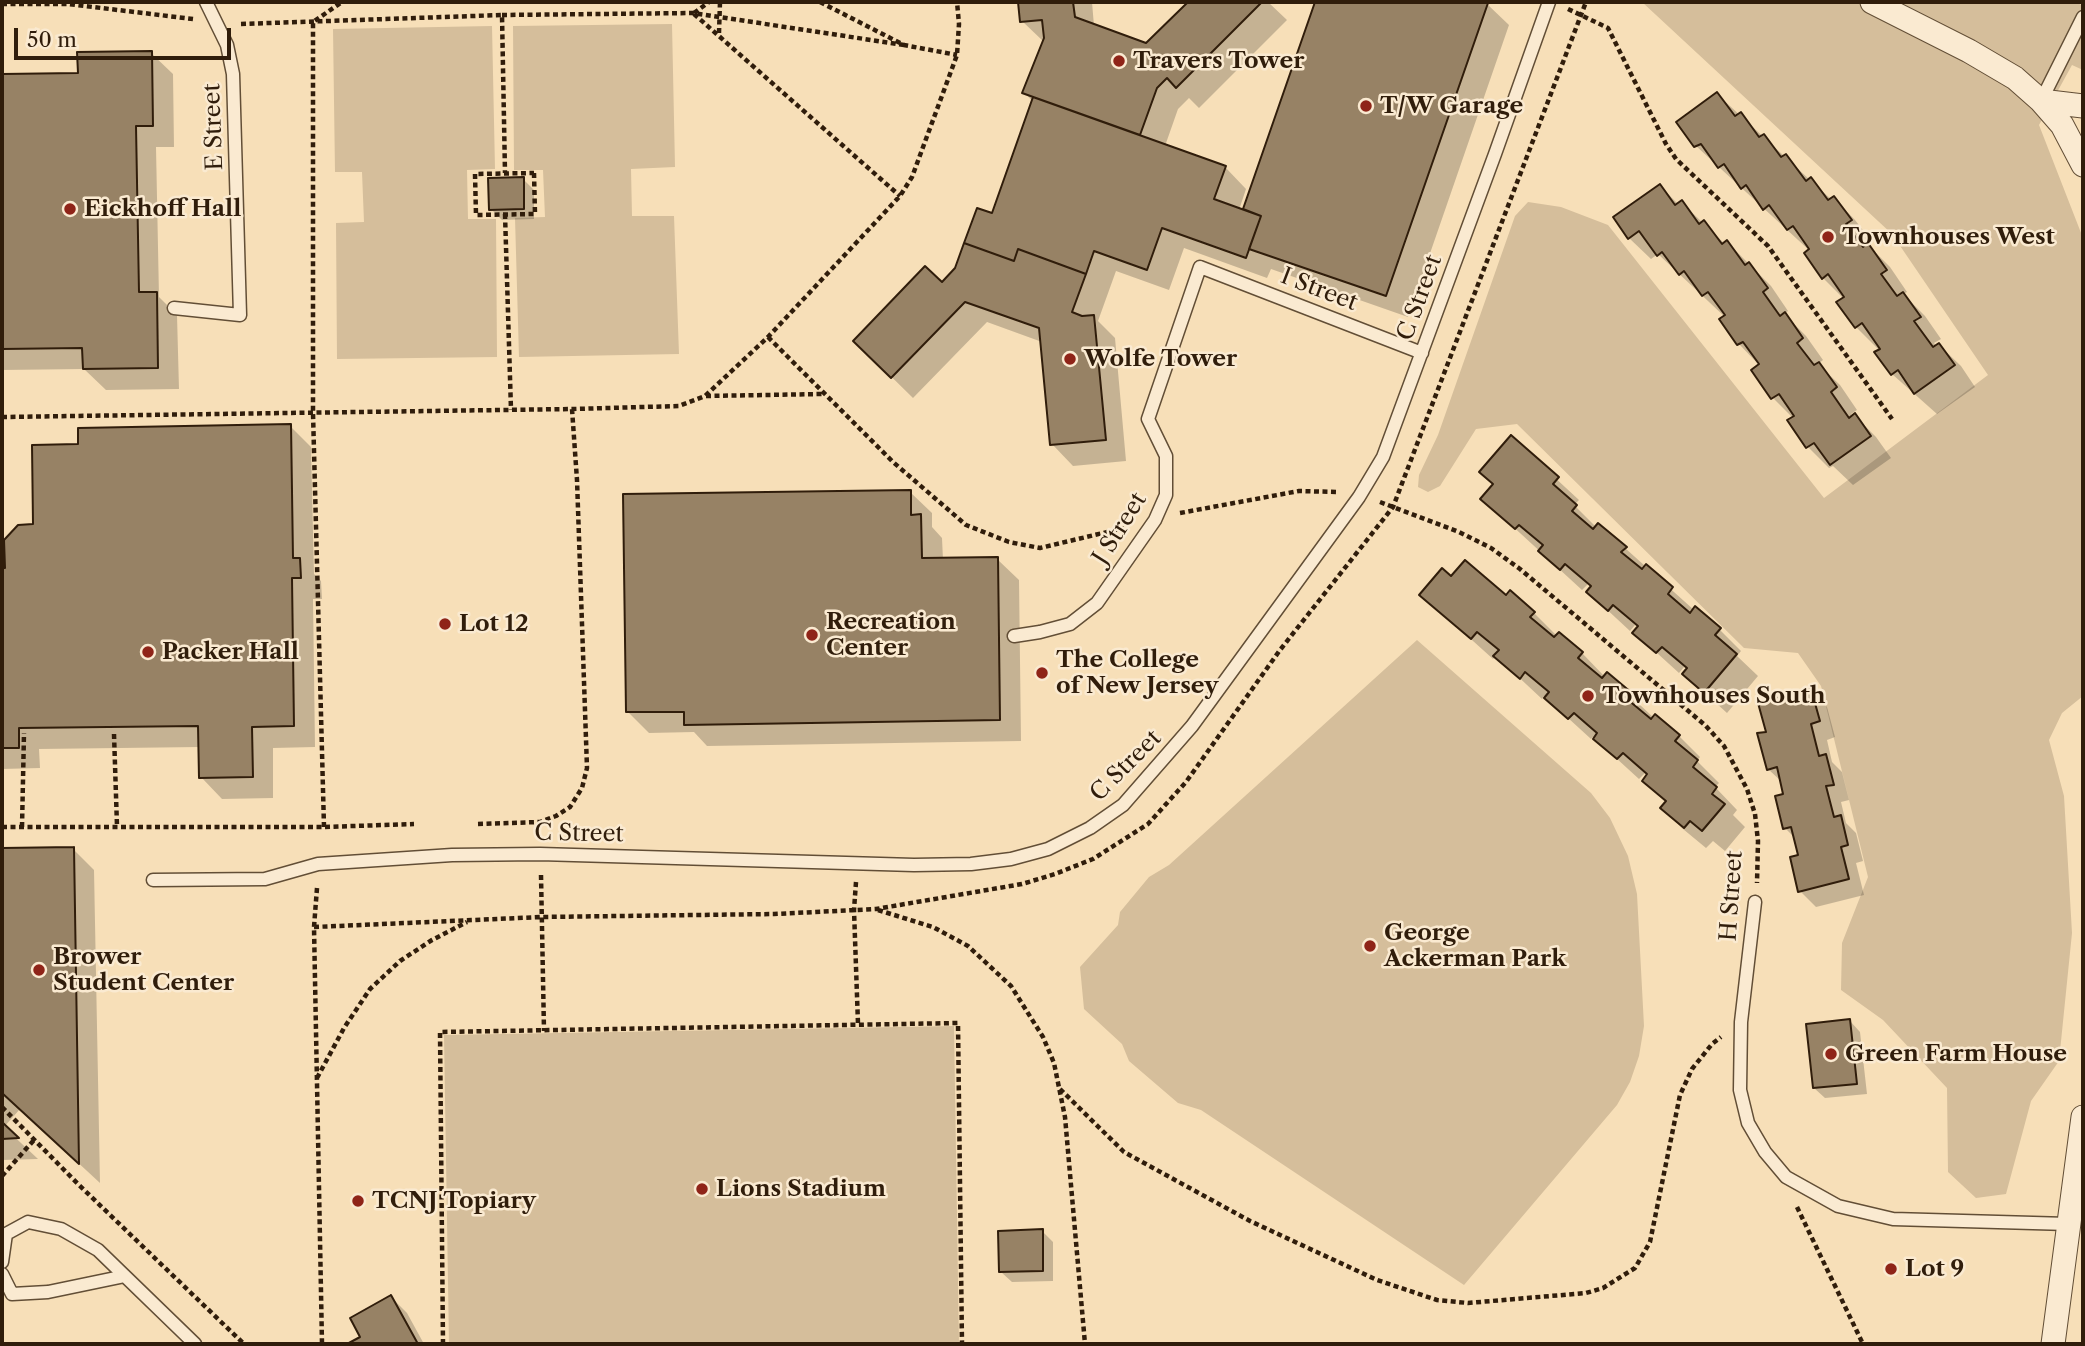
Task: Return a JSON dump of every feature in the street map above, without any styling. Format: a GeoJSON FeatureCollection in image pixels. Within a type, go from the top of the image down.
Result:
{"type":"FeatureCollection","features":[{"type":"Feature","properties":{"kind":"street"},"geometry":{"type":"LineString","coordinates":[[1872,2],[1969,51],[2015,78],[2062,125],[2083,165]]}},
{"type":"Feature","properties":{"kind":"street"},"geometry":{"type":"LineString","coordinates":[[2041,102],[2083,106]]}},
{"type":"Feature","properties":{"kind":"street"},"geometry":{"type":"LineString","coordinates":[[2053,1344],[2083,1117]]}},
{"type":"Feature","properties":{"kind":"lane","name":"E Street"},"geometry":{"type":"LineString","coordinates":[[174,308],[240,315],[233,74],[227,45],[206,2]]}},
{"type":"Feature","properties":{"kind":"lane","name":"C Street"},"geometry":{"type":"LineString","coordinates":[[153,880],[265,879],[318,864],[452,855],[540,854],[971,864],[1011,859],[1058,844],[1090,828],[1123,804],[1192,726],[1359,497],[1383,457],[1549,2]]}},
{"type":"Feature","properties":{"kind":"lane"},"geometry":{"type":"LineString","coordinates":[[2041,102],[2083,17]]}},
{"type":"Feature","properties":{"kind":"lane","name":"I Street"},"geometry":{"type":"LineString","coordinates":[[1200,267],[1422,353]]}},
{"type":"Feature","properties":{"kind":"lane","name":"J Street"},"geometry":{"type":"LineString","coordinates":[[1014,636],[1070,624],[1097,603],[1155,520],[1166,495],[1166,456],[1148,419],[1200,267]]}},
{"type":"Feature","properties":{"kind":"lane","name":"H Street"},"geometry":{"type":"LineString","coordinates":[[1755,902],[1741,1022],[1740,1090],[1748,1123],[1765,1152],[1786,1177],[1838,1206],[1893,1219],[2068,1224]]}},
{"type":"Feature","properties":{"kind":"lane"},"geometry":{"type":"LineString","coordinates":[[2,1262],[6,1234],[28,1222],[61,1228],[98,1250],[195,1344]]}},
{"type":"Feature","properties":{"kind":"lane"},"geometry":{"type":"LineString","coordinates":[[2,1274],[12,1294],[48,1292],[125,1276]]}},
{"type":"Feature","properties":{"kind":"path"},"geometry":{"type":"LineString","coordinates":[[122,2],[129,10]]}},
{"type":"Feature","properties":{"kind":"path"},"geometry":{"type":"LineString","coordinates":[[313,22],[342,2]]}},
{"type":"Feature","properties":{"kind":"path"},"geometry":{"type":"LineString","coordinates":[[693,13],[709,2]]}},
{"type":"Feature","properties":{"kind":"path"},"geometry":{"type":"LineString","coordinates":[[719,34],[720,2]]}},
{"type":"Feature","properties":{"kind":"path"},"geometry":{"type":"LineString","coordinates":[[820,2],[904,45]]}},
{"type":"Feature","properties":{"kind":"path"},"geometry":{"type":"LineString","coordinates":[[705,396],[768,337],[900,196],[912,177],[957,55],[957,2]]}},
{"type":"Feature","properties":{"kind":"path"},"geometry":{"type":"LineString","coordinates":[[314,927],[541,917],[775,915],[876,909],[1021,884],[1055,874],[1093,859],[1148,824],[1186,782],[1280,650],[1393,507],[1586,2]]}},
{"type":"Feature","properties":{"kind":"path"},"geometry":{"type":"LineString","coordinates":[[2,4],[68,3],[194,19]]}},
{"type":"Feature","properties":{"kind":"path"},"geometry":{"type":"LineString","coordinates":[[1567,9],[1608,28],[1676,159],[1768,246],[1892,419]]}},
{"type":"Feature","properties":{"kind":"path"},"geometry":{"type":"LineString","coordinates":[[240,24],[502,15],[693,13],[957,55]]}},
{"type":"Feature","properties":{"kind":"path"},"geometry":{"type":"LineString","coordinates":[[693,13],[900,196]]}},
{"type":"Feature","properties":{"kind":"path"},"geometry":{"type":"LineString","coordinates":[[502,15],[505,173]]}},
{"type":"Feature","properties":{"kind":"path"},"geometry":{"type":"LineString","coordinates":[[313,22],[313,413],[324,827]]}},
{"type":"Feature","properties":{"kind":"path"},"geometry":{"type":"LineString","coordinates":[[534,173],[535,214],[505,214],[476,215],[475,174],[534,173]]}},
{"type":"Feature","properties":{"kind":"path"},"geometry":{"type":"LineString","coordinates":[[505,214],[511,410]]}},
{"type":"Feature","properties":{"kind":"path"},"geometry":{"type":"LineString","coordinates":[[768,337],[893,462],[966,525],[1009,542],[1040,548],[1155,520],[1299,491],[1338,492]]}},
{"type":"Feature","properties":{"kind":"path"},"geometry":{"type":"LineString","coordinates":[[2,417],[572,409],[679,406],[705,396],[824,394]]}},
{"type":"Feature","properties":{"kind":"path"},"geometry":{"type":"LineString","coordinates":[[478,824],[540,822],[556,816],[570,807],[582,788],[587,768],[578,494],[572,409]]}},
{"type":"Feature","properties":{"kind":"path","name":"H Street"},"geometry":{"type":"LineString","coordinates":[[1380,502],[1459,532],[1491,548],[1521,569],[1705,725],[1724,746],[1738,768],[1755,814],[1758,872],[1755,902]]}},
{"type":"Feature","properties":{"kind":"path"},"geometry":{"type":"LineString","coordinates":[[22,827],[24,733]]}},
{"type":"Feature","properties":{"kind":"path"},"geometry":{"type":"LineString","coordinates":[[114,734],[117,827]]}},
{"type":"Feature","properties":{"kind":"path"},"geometry":{"type":"LineString","coordinates":[[2,827],[324,827],[414,824]]}},
{"type":"Feature","properties":{"kind":"path"},"geometry":{"type":"LineString","coordinates":[[858,863],[855,910],[858,1024]]}},
{"type":"Feature","properties":{"kind":"path"},"geometry":{"type":"LineString","coordinates":[[541,875],[544,1031]]}},
{"type":"Feature","properties":{"kind":"path"},"geometry":{"type":"LineString","coordinates":[[317,888],[314,927],[322,1344]]}},
{"type":"Feature","properties":{"kind":"path"},"geometry":{"type":"LineString","coordinates":[[876,909],[933,927],[968,946],[992,965],[1029,1012],[1054,1063],[1065,1117],[1085,1344]]}},
{"type":"Feature","properties":{"kind":"path"},"geometry":{"type":"LineString","coordinates":[[317,1080],[344,1028],[370,989],[400,961],[470,920]]}},
{"type":"Feature","properties":{"kind":"path"},"geometry":{"type":"LineString","coordinates":[[1060,1089],[1124,1152],[1250,1221],[1377,1280],[1437,1300],[1468,1303],[1586,1293],[1620,1280],[1635,1268],[1643,1256],[1650,1242],[1680,1094],[1692,1069],[1712,1044],[1741,1022]]}},
{"type":"Feature","properties":{"kind":"path"},"geometry":{"type":"LineString","coordinates":[[443,1344],[440,1032],[958,1023],[962,1344]]}},
{"type":"Feature","properties":{"kind":"path"},"geometry":{"type":"LineString","coordinates":[[2,1107],[244,1344]]}},
{"type":"Feature","properties":{"kind":"path"},"geometry":{"type":"LineString","coordinates":[[2,1176],[34,1140]]}},
{"type":"Feature","properties":{"kind":"path"},"geometry":{"type":"LineString","coordinates":[[1786,1177],[1797,1208],[1863,1344]]}},
{"type":"Feature","properties":{"kind":"shaded area"},"geometry":{"type":"Polygon","coordinates":[[[1642,2],[2076,2],[2083,6],[2083,70],[2072,65],[2039,125],[2083,238],[2083,696],[2062,713],[2049,740],[2064,796],[2072,933],[2059,1061],[2031,1101],[2006,1194],[1976,1198],[1948,1172],[1947,1088],[1883,1020],[1841,990],[1842,943],[1868,877],[1821,686],[1798,653],[1744,648],[1517,424],[1476,429],[1440,486],[1428,492],[1418,487],[1419,475],[1438,435],[1515,216],[1528,202],[1561,207],[1608,225],[1824,498],[1988,375],[1892,234],[1642,2]]]}},
{"type":"Feature","properties":{"kind":"shaded area"},"geometry":{"type":"Polygon","coordinates":[[[672,24],[675,167],[631,169],[632,216],[674,216],[679,354],[519,357],[515,218],[545,217],[543,170],[514,170],[513,26],[672,24]]]}},
{"type":"Feature","properties":{"kind":"shaded area"},"geometry":{"type":"Polygon","coordinates":[[[492,26],[495,169],[467,170],[468,219],[496,219],[497,357],[337,359],[336,223],[364,222],[362,172],[335,172],[333,29],[492,26]]]}},
{"type":"Feature","properties":{"kind":"shaded area","name":"George Ackerman Park"},"geometry":{"type":"Polygon","coordinates":[[[1417,640],[1591,793],[1610,818],[1628,856],[1637,894],[1644,1026],[1639,1056],[1630,1082],[1617,1105],[1464,1285],[1201,1110],[1178,1103],[1129,1061],[1122,1044],[1084,1009],[1080,967],[1118,925],[1120,912],[1149,877],[1169,865],[1417,640]]]}},
{"type":"Feature","properties":{"kind":"shaded area","name":"Lions Stadium"},"geometry":{"type":"Polygon","coordinates":[[[954,1026],[959,1344],[449,1344],[444,1035],[954,1026]]]}},
{"type":"Feature","properties":{"kind":"building","name":"Travers Tower"},"geometry":{"type":"Polygon","coordinates":[[[1018,2],[1073,2],[1075,17],[1146,43],[1188,2],[1262,2],[1176,88],[1167,78],[1157,88],[1140,135],[1022,93],[1044,38],[1042,20],[1020,22],[1018,2]]]}},
{"type":"Feature","properties":{"kind":"building","name":"T/W Garage"},"geometry":{"type":"Polygon","coordinates":[[[1315,2],[1488,3],[1386,296],[1249,249],[1261,216],[1243,209],[1315,2]]]}},
{"type":"Feature","properties":{"kind":"building","name":"Eickhoff Hall"},"geometry":{"type":"Polygon","coordinates":[[[152,51],[153,126],[136,126],[139,292],[157,292],[158,368],[83,369],[82,348],[2,349],[2,74],[78,73],[77,52],[152,51]]]}},
{"type":"Feature","properties":{"kind":"building","name":"Townhouses West"},"geometry":{"type":"Polygon","coordinates":[[[1717,92],[1735,116],[1741,112],[1759,137],[1764,134],[1781,157],[1786,154],[1806,181],[1811,177],[1828,200],[1834,196],[1852,220],[1846,224],[1863,247],[1868,243],[1887,270],[1881,274],[1897,296],[1903,292],[1921,317],[1914,321],[1933,347],[1939,343],[1955,365],[1914,394],[1898,370],[1891,375],[1874,352],[1880,349],[1862,323],[1855,328],[1836,302],[1844,297],[1828,274],[1822,279],[1804,253],[1809,249],[1793,226],[1787,230],[1769,205],[1763,210],[1746,185],[1741,189],[1724,164],[1718,168],[1701,144],[1694,147],[1676,122],[1717,92]]]}},
{"type":"Feature","properties":{"kind":"building"},"geometry":{"type":"Polygon","coordinates":[[[1033,97],[1226,166],[1214,199],[1261,216],[1246,258],[1162,228],[1147,270],[1094,251],[1086,274],[1018,249],[1014,261],[964,243],[977,208],[992,213],[1033,97]]]}},
{"type":"Feature","properties":{"kind":"building"},"geometry":{"type":"Polygon","coordinates":[[[524,177],[524,209],[489,210],[488,178],[524,177]]]}},
{"type":"Feature","properties":{"kind":"building"},"geometry":{"type":"Polygon","coordinates":[[[1660,184],[1675,205],[1682,200],[1699,224],[1704,220],[1722,244],[1727,240],[1745,265],[1749,262],[1768,288],[1763,292],[1780,316],[1785,312],[1803,338],[1797,343],[1814,365],[1819,362],[1837,387],[1831,392],[1849,418],[1855,413],[1871,436],[1830,465],[1814,443],[1806,448],[1787,420],[1794,416],[1779,394],[1771,399],[1751,370],[1759,364],[1743,342],[1737,345],[1719,319],[1725,315],[1708,292],[1702,296],[1684,271],[1679,275],[1662,252],[1657,256],[1639,231],[1628,239],[1613,217],[1660,184]]]}},
{"type":"Feature","properties":{"kind":"building","name":"Wolfe Tower"},"geometry":{"type":"Polygon","coordinates":[[[964,243],[1014,261],[1018,249],[1086,274],[1072,312],[1082,316],[1094,315],[1106,440],[1050,445],[1039,328],[965,302],[891,378],[853,341],[925,266],[942,282],[955,268],[964,243]]]}},
{"type":"Feature","properties":{"kind":"building","name":"Packer Hall"},"geometry":{"type":"Polygon","coordinates":[[[291,424],[293,558],[300,558],[301,578],[292,578],[294,726],[252,727],[253,777],[199,778],[198,726],[19,728],[19,748],[2,748],[4,540],[18,525],[33,524],[32,445],[78,444],[78,428],[291,424]]]}},
{"type":"Feature","properties":{"kind":"building","name":"Townhouses South"},"geometry":{"type":"Polygon","coordinates":[[[1511,435],[1559,477],[1553,484],[1577,505],[1572,511],[1593,529],[1598,523],[1627,547],[1621,552],[1642,569],[1646,564],[1673,587],[1668,594],[1690,613],[1695,606],[1721,628],[1715,635],[1737,654],[1704,693],[1682,674],[1687,668],[1662,647],[1656,653],[1632,633],[1638,626],[1613,605],[1608,611],[1586,592],[1591,586],[1565,564],[1560,570],[1538,551],[1543,545],[1519,525],[1515,529],[1480,499],[1493,484],[1479,472],[1511,435]]]}},
{"type":"Feature","properties":{"kind":"building","name":"Recreation Center"},"geometry":{"type":"Polygon","coordinates":[[[911,490],[911,515],[921,514],[922,558],[998,557],[1000,720],[684,725],[684,712],[626,712],[623,494],[911,490]]]}},
{"type":"Feature","properties":{"kind":"building","name":"Townhouses South"},"geometry":{"type":"Polygon","coordinates":[[[1465,560],[1506,595],[1510,590],[1535,612],[1530,617],[1554,637],[1559,632],[1583,652],[1578,658],[1602,678],[1607,672],[1632,693],[1627,699],[1651,719],[1655,714],[1680,735],[1675,741],[1698,760],[1693,767],[1717,787],[1712,794],[1725,804],[1702,831],[1690,821],[1684,828],[1660,808],[1666,801],[1642,781],[1647,774],[1623,753],[1617,759],[1593,739],[1597,733],[1574,713],[1568,719],[1544,698],[1549,692],[1525,672],[1520,679],[1493,656],[1499,650],[1477,632],[1471,639],[1419,595],[1442,568],[1451,576],[1465,560]]]}},
{"type":"Feature","properties":{"kind":"building","name":"Townhouses South"},"geometry":{"type":"Polygon","coordinates":[[[1811,689],[1820,721],[1811,724],[1819,756],[1826,754],[1834,785],[1826,786],[1834,817],[1841,815],[1848,845],[1841,847],[1849,879],[1798,892],[1790,857],[1798,855],[1791,827],[1783,829],[1775,796],[1783,794],[1777,767],[1767,770],[1757,733],[1766,732],[1758,703],[1811,689]]]}},
{"type":"Feature","properties":{"kind":"building","name":"Brower Student Center"},"geometry":{"type":"Polygon","coordinates":[[[74,847],[79,1164],[2,1093],[2,848],[74,847]]]}},
{"type":"Feature","properties":{"kind":"building","name":"Green Farm House"},"geometry":{"type":"Polygon","coordinates":[[[1850,1019],[1857,1084],[1813,1088],[1806,1024],[1850,1019]]]}},
{"type":"Feature","properties":{"kind":"building"},"geometry":{"type":"Polygon","coordinates":[[[2,1122],[19,1138],[2,1139],[2,1122]]]}},
{"type":"Feature","properties":{"kind":"building"},"geometry":{"type":"Polygon","coordinates":[[[1043,1229],[1043,1271],[999,1272],[998,1231],[1043,1229]]]}},
{"type":"Feature","properties":{"kind":"building"},"geometry":{"type":"Polygon","coordinates":[[[391,1295],[418,1344],[347,1344],[360,1337],[350,1318],[391,1295]]]}},
{"type":"Feature","properties":{"kind":"place","name":"Travers Tower"},"geometry":{"type":"Point","coordinates":[1119,61]}},
{"type":"Feature","properties":{"kind":"place","name":"T/W Garage"},"geometry":{"type":"Point","coordinates":[1366,106]}},
{"type":"Feature","properties":{"kind":"place","name":"Eickhoff Hall"},"geometry":{"type":"Point","coordinates":[70,209]}},
{"type":"Feature","properties":{"kind":"place","name":"Townhouses West"},"geometry":{"type":"Point","coordinates":[1828,237]}},
{"type":"Feature","properties":{"kind":"place","name":"Wolfe Tower"},"geometry":{"type":"Point","coordinates":[1070,359]}},
{"type":"Feature","properties":{"kind":"place","name":"Lot 12"},"geometry":{"type":"Point","coordinates":[445,624]}},
{"type":"Feature","properties":{"kind":"place","name":"Recreation Center"},"geometry":{"type":"Point","coordinates":[812,635]}},
{"type":"Feature","properties":{"kind":"place","name":"Packer Hall"},"geometry":{"type":"Point","coordinates":[148,652]}},
{"type":"Feature","properties":{"kind":"place","name":"The College of New Jersey"},"geometry":{"type":"Point","coordinates":[1042,673]}},
{"type":"Feature","properties":{"kind":"place","name":"Townhouses South"},"geometry":{"type":"Point","coordinates":[1588,696]}},
{"type":"Feature","properties":{"kind":"place","name":"George Ackerman Park"},"geometry":{"type":"Point","coordinates":[1370,946]}},
{"type":"Feature","properties":{"kind":"place","name":"Brower Student Center"},"geometry":{"type":"Point","coordinates":[39,970]}},
{"type":"Feature","properties":{"kind":"place","name":"Green Farm House"},"geometry":{"type":"Point","coordinates":[1831,1054]}},
{"type":"Feature","properties":{"kind":"place","name":"Lions Stadium"},"geometry":{"type":"Point","coordinates":[702,1189]}},
{"type":"Feature","properties":{"kind":"place","name":"TCNJ Topiary"},"geometry":{"type":"Point","coordinates":[358,1201]}},
{"type":"Feature","properties":{"kind":"place","name":"Lot 9"},"geometry":{"type":"Point","coordinates":[1891,1269]}}]}
